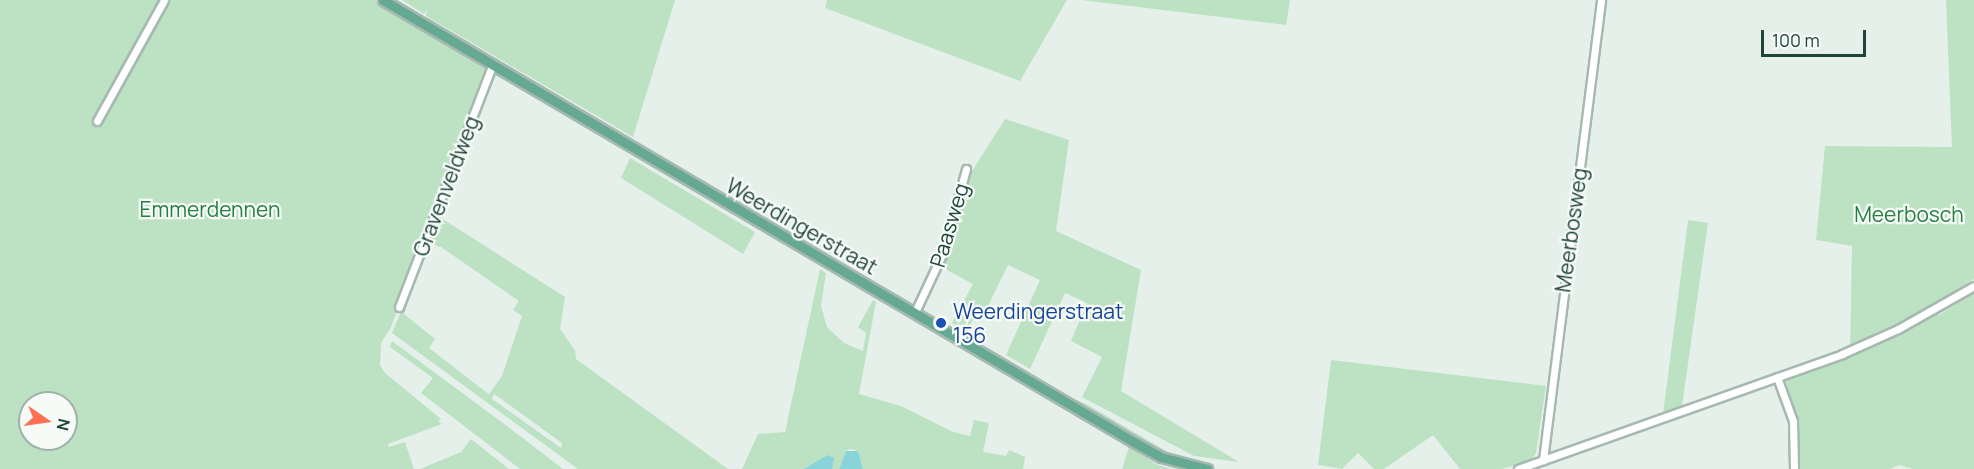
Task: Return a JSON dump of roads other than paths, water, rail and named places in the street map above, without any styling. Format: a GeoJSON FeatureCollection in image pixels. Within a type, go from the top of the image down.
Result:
{"type":"FeatureCollection","features":[{"type":"Feature","properties":{"kind":"main road","name":"Weerdingerstraat"},"geometry":{"type":"LineString","coordinates":[[383,0],[1161,457],[1207,469]]}},
{"type":"Feature","properties":{"kind":"street"},"geometry":{"type":"LineString","coordinates":[[97,121],[164,0]]}},
{"type":"Feature","properties":{"kind":"street","name":"Meerbosweg"},"geometry":{"type":"LineString","coordinates":[[1543,460],[1601,0]]}},
{"type":"Feature","properties":{"kind":"street","name":"Gravenveldweg"},"geometry":{"type":"LineString","coordinates":[[399,307],[493,64]]}},
{"type":"Feature","properties":{"kind":"street","name":"Paasweg"},"geometry":{"type":"LineString","coordinates":[[915,312],[944,250],[966,169]]}},
{"type":"Feature","properties":{"kind":"street"},"geometry":{"type":"LineString","coordinates":[[1518,469],[1872,341],[1974,286]]}},
{"type":"Feature","properties":{"kind":"street"},"geometry":{"type":"LineString","coordinates":[[1777,377],[1793,421],[1794,469]]}},
{"type":"Feature","properties":{"kind":"water"},"geometry":{"type":"Polygon","coordinates":[[[846,451],[858,451],[863,469],[839,469],[846,451]]]}},
{"type":"Feature","properties":{"kind":"water"},"geometry":{"type":"Polygon","coordinates":[[[827,455],[834,458],[832,469],[804,469],[827,455]]]}},
{"type":"Feature","properties":{"kind":"place","name":"Weerdingerstraat 156"},"geometry":{"type":"Point","coordinates":[941,323]}},
{"type":"Feature","properties":{"kind":"park label","name":"Emmerdennen"},"geometry":{"type":"Point","coordinates":[210,209]}},
{"type":"Feature","properties":{"kind":"park label","name":"Meerbosch"},"geometry":{"type":"Point","coordinates":[1909,214]}}]}
